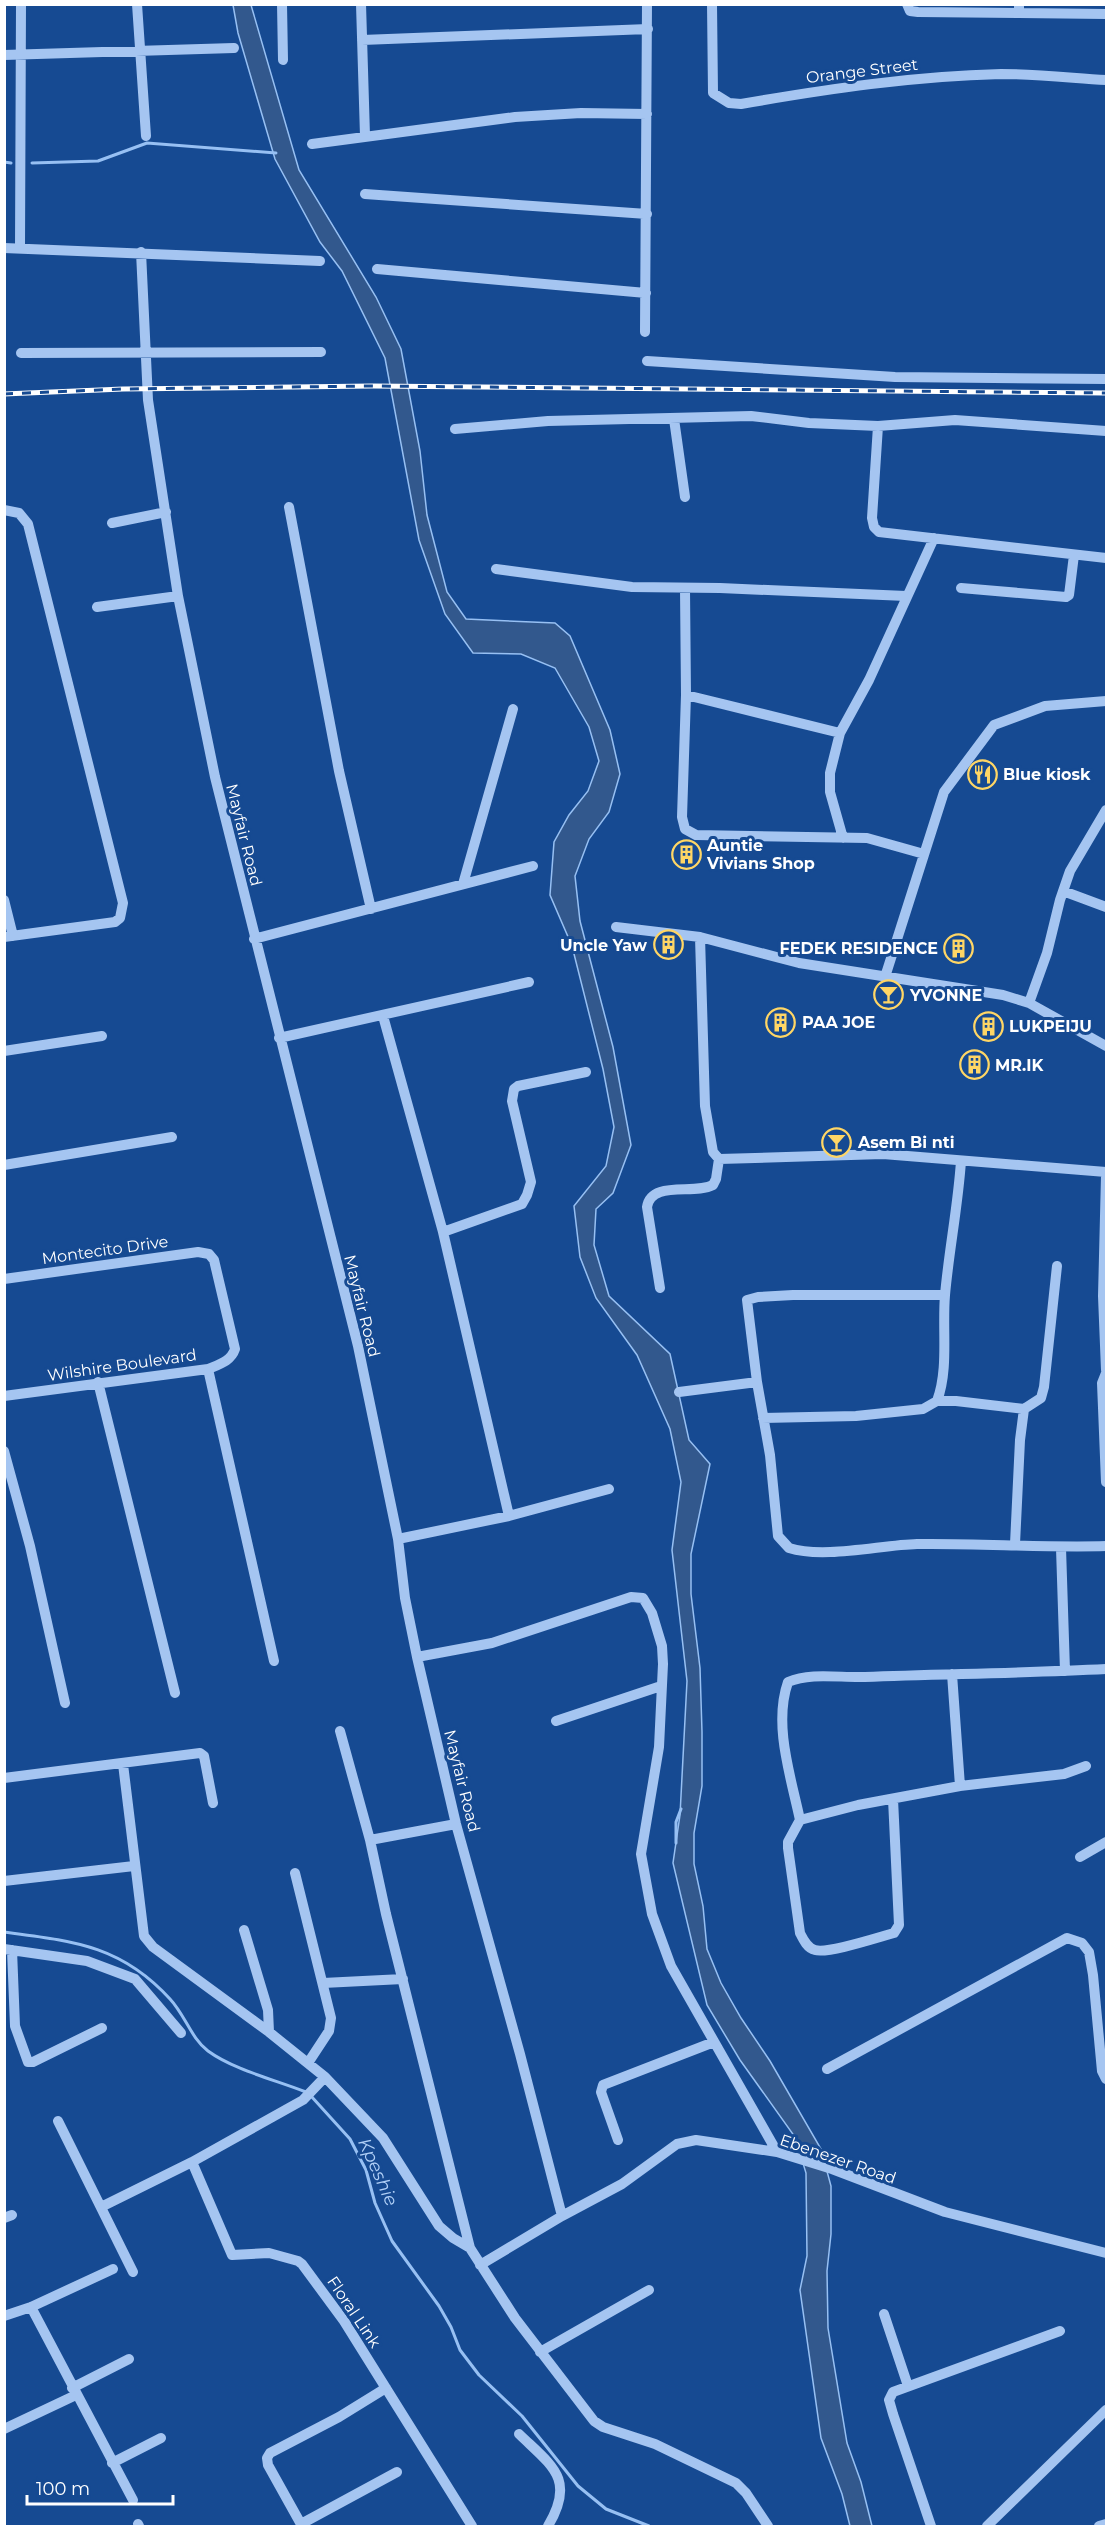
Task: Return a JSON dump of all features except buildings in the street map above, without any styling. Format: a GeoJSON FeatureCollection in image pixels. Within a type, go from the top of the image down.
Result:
{"type":"FeatureCollection","features":[{"type":"Feature","properties":{"kind":"street"},"geometry":{"type":"LineString","coordinates":[[20,247],[21,4]]}},
{"type":"Feature","properties":{"kind":"street"},"geometry":{"type":"LineString","coordinates":[[137,4],[146,136]]}},
{"type":"Feature","properties":{"kind":"street"},"geometry":{"type":"LineString","coordinates":[[282,4],[283,60]]}},
{"type":"Feature","properties":{"kind":"street"},"geometry":{"type":"LineString","coordinates":[[361,4],[366,136]]}},
{"type":"Feature","properties":{"kind":"street"},"geometry":{"type":"LineString","coordinates":[[645,332],[647,4]]}},
{"type":"Feature","properties":{"kind":"street","name":"Orange Street"},"geometry":{"type":"LineString","coordinates":[[712,4],[713,93],[729,103],[741,104],[829,89],[928,78],[1003,74],[1107,80]]}},
{"type":"Feature","properties":{"kind":"street"},"geometry":{"type":"LineString","coordinates":[[908,8],[1019,9],[1107,14]]}},
{"type":"Feature","properties":{"kind":"street"},"geometry":{"type":"LineString","coordinates":[[362,40],[648,29]]}},
{"type":"Feature","properties":{"kind":"street"},"geometry":{"type":"LineString","coordinates":[[4,55],[140,49],[234,48]]}},
{"type":"Feature","properties":{"kind":"street"},"geometry":{"type":"LineString","coordinates":[[312,144],[515,117],[581,113],[647,114]]}},
{"type":"Feature","properties":{"kind":"street"},"geometry":{"type":"LineString","coordinates":[[364,194],[647,214]]}},
{"type":"Feature","properties":{"kind":"street"},"geometry":{"type":"LineString","coordinates":[[4,248],[320,261]]}},
{"type":"Feature","properties":{"kind":"street","name":"Mayfair Road"},"geometry":{"type":"LineString","coordinates":[[141,252],[148,400],[178,596],[215,777],[358,1347],[398,1539],[405,1598],[417,1657],[456,1824],[562,2216]]}},
{"type":"Feature","properties":{"kind":"street"},"geometry":{"type":"LineString","coordinates":[[377,269],[646,293]]}},
{"type":"Feature","properties":{"kind":"street"},"geometry":{"type":"LineString","coordinates":[[21,353],[321,352]]}},
{"type":"Feature","properties":{"kind":"street"},"geometry":{"type":"LineString","coordinates":[[647,361],[895,377],[1107,379]]}},
{"type":"Feature","properties":{"kind":"street"},"geometry":{"type":"LineString","coordinates":[[455,429],[548,421],[751,416],[809,423],[879,426],[955,420],[1107,431]]}},
{"type":"Feature","properties":{"kind":"street"},"geometry":{"type":"LineString","coordinates":[[674,419],[685,497]]}},
{"type":"Feature","properties":{"kind":"street"},"geometry":{"type":"LineString","coordinates":[[879,426],[872,518],[874,527],[879,532],[1107,558]]}},
{"type":"Feature","properties":{"kind":"street"},"geometry":{"type":"LineString","coordinates":[[289,507],[339,771],[371,909]]}},
{"type":"Feature","properties":{"kind":"street"},"geometry":{"type":"LineString","coordinates":[[4,510],[19,513],[27,524],[122,894],[123,912],[115,922],[9,937],[4,900]]}},
{"type":"Feature","properties":{"kind":"street"},"geometry":{"type":"LineString","coordinates":[[112,523],[166,512]]}},
{"type":"Feature","properties":{"kind":"street"},"geometry":{"type":"LineString","coordinates":[[843,838],[830,792],[830,773],[840,733],[869,680],[933,538]]}},
{"type":"Feature","properties":{"kind":"street"},"geometry":{"type":"LineString","coordinates":[[961,588],[1066,597],[1069,595],[1074,555]]}},
{"type":"Feature","properties":{"kind":"street"},"geometry":{"type":"LineString","coordinates":[[496,569],[632,587],[720,588],[906,596]]}},
{"type":"Feature","properties":{"kind":"street"},"geometry":{"type":"LineString","coordinates":[[685,589],[686,695],[682,757],[682,817],[686,829],[696,835],[867,838],[924,854]]}},
{"type":"Feature","properties":{"kind":"street"},"geometry":{"type":"LineString","coordinates":[[96,607],[178,596]]}},
{"type":"Feature","properties":{"kind":"street"},"geometry":{"type":"LineString","coordinates":[[686,695],[840,733]]}},
{"type":"Feature","properties":{"kind":"street"},"geometry":{"type":"LineString","coordinates":[[885,977],[944,792],[994,725],[1045,706],[1107,701]]}},
{"type":"Feature","properties":{"kind":"street"},"geometry":{"type":"LineString","coordinates":[[464,884],[513,709]]}},
{"type":"Feature","properties":{"kind":"street"},"geometry":{"type":"LineString","coordinates":[[1029,1003],[1052,939],[1070,871],[1106,810]]}},
{"type":"Feature","properties":{"kind":"street"},"geometry":{"type":"LineString","coordinates":[[254,939],[533,866]]}},
{"type":"Feature","properties":{"kind":"street"},"geometry":{"type":"LineString","coordinates":[[1063,891],[1107,907]]}},
{"type":"Feature","properties":{"kind":"street"},"geometry":{"type":"LineString","coordinates":[[616,927],[700,937],[799,963],[1004,995],[1029,1003],[1107,1046]]}},
{"type":"Feature","properties":{"kind":"street"},"geometry":{"type":"LineString","coordinates":[[660,1288],[647,1207],[648,1199],[656,1193],[713,1185],[719,1159],[713,1152],[705,1106],[700,937]]}},
{"type":"Feature","properties":{"kind":"street"},"geometry":{"type":"LineString","coordinates":[[279,1038],[529,982]]}},
{"type":"Feature","properties":{"kind":"street"},"geometry":{"type":"LineString","coordinates":[[383,1016],[442,1232],[509,1516]]}},
{"type":"Feature","properties":{"kind":"street"},"geometry":{"type":"LineString","coordinates":[[4,1051],[102,1036]]}},
{"type":"Feature","properties":{"kind":"street"},"geometry":{"type":"LineString","coordinates":[[442,1232],[522,1204],[528,1195],[531,1182],[512,1101],[514,1089],[518,1086],[586,1072]]}},
{"type":"Feature","properties":{"kind":"street"},"geometry":{"type":"LineString","coordinates":[[4,1165],[172,1137]]}},
{"type":"Feature","properties":{"kind":"street"},"geometry":{"type":"LineString","coordinates":[[719,1159],[883,1154],[1107,1174],[1103,1296],[1107,1371],[1102,1383],[1107,1482]]}},
{"type":"Feature","properties":{"kind":"street"},"geometry":{"type":"LineString","coordinates":[[937,1401],[943,1384],[945,1295],[961,1161]]}},
{"type":"Feature","properties":{"kind":"street","name":"Montecito Drive"},"geometry":{"type":"LineString","coordinates":[[4,1279],[198,1252],[209,1254],[214,1260],[235,1349]]}},
{"type":"Feature","properties":{"kind":"street"},"geometry":{"type":"LineString","coordinates":[[763,1418],[856,1416],[923,1409],[937,1401],[1024,1409],[1041,1398],[1044,1387],[1057,1266]]}},
{"type":"Feature","properties":{"kind":"street"},"geometry":{"type":"LineString","coordinates":[[945,1295],[793,1295],[747,1300],[757,1382],[770,1455],[778,1536],[789,1548],[817,1551],[868,1550],[915,1544],[1061,1548],[1107,1546]]}},
{"type":"Feature","properties":{"kind":"street","name":"Wilshire Boulevard"},"geometry":{"type":"LineString","coordinates":[[4,1396],[208,1369],[226,1361],[233,1355],[235,1349]]}},
{"type":"Feature","properties":{"kind":"street"},"geometry":{"type":"LineString","coordinates":[[208,1369],[274,1661]]}},
{"type":"Feature","properties":{"kind":"street"},"geometry":{"type":"LineString","coordinates":[[98,1382],[175,1693]]}},
{"type":"Feature","properties":{"kind":"street"},"geometry":{"type":"LineString","coordinates":[[679,1392],[757,1382]]}},
{"type":"Feature","properties":{"kind":"street"},"geometry":{"type":"LineString","coordinates":[[943,1384],[956,1401]]}},
{"type":"Feature","properties":{"kind":"street"},"geometry":{"type":"LineString","coordinates":[[1015,1545],[1020,1440],[1024,1409]]}},
{"type":"Feature","properties":{"kind":"street"},"geometry":{"type":"LineString","coordinates":[[4,1450],[30,1546],[65,1703]]}},
{"type":"Feature","properties":{"kind":"street"},"geometry":{"type":"LineString","coordinates":[[398,1539],[509,1516],[609,1489]]}},
{"type":"Feature","properties":{"kind":"street"},"geometry":{"type":"LineString","coordinates":[[1061,1548],[1065,1671]]}},
{"type":"Feature","properties":{"kind":"street"},"geometry":{"type":"LineString","coordinates":[[417,1657],[492,1643],[631,1597],[643,1598],[651,1613],[662,1646],[663,1664],[659,1747],[642,1842],[643,1866],[652,1914],[671,1966],[777,2152]]}},
{"type":"Feature","properties":{"kind":"street"},"geometry":{"type":"LineString","coordinates":[[893,1799],[899,1925],[894,1933],[832,1949],[815,1950],[806,1944],[800,1933],[788,1842],[800,1820],[786,1751],[781,1709],[788,1682],[806,1676],[837,1678],[1107,1669]]}},
{"type":"Feature","properties":{"kind":"street"},"geometry":{"type":"LineString","coordinates":[[952,1674],[960,1786]]}},
{"type":"Feature","properties":{"kind":"street"},"geometry":{"type":"LineString","coordinates":[[556,1721],[661,1686]]}},
{"type":"Feature","properties":{"kind":"street"},"geometry":{"type":"LineString","coordinates":[[340,1731],[370,1840],[470,2248],[540,2352],[598,2424],[655,2444],[736,2482],[768,2526]]}},
{"type":"Feature","properties":{"kind":"street"},"geometry":{"type":"LineString","coordinates":[[4,1778],[200,1753],[204,1756],[213,1803]]}},
{"type":"Feature","properties":{"kind":"street"},"geometry":{"type":"LineString","coordinates":[[123,1764],[144,1936],[153,1947],[269,2032],[325,2077],[383,2138],[439,2226],[470,2248]]}},
{"type":"Feature","properties":{"kind":"street"},"geometry":{"type":"LineString","coordinates":[[800,1820],[858,1805],[960,1786],[1054,1776],[1086,1766]]}},
{"type":"Feature","properties":{"kind":"street"},"geometry":{"type":"LineString","coordinates":[[370,1840],[456,1824]]}},
{"type":"Feature","properties":{"kind":"street"},"geometry":{"type":"LineString","coordinates":[[1080,1857],[1107,1842]]}},
{"type":"Feature","properties":{"kind":"street"},"geometry":{"type":"LineString","coordinates":[[4,1881],[134,1866]]}},
{"type":"Feature","properties":{"kind":"street"},"geometry":{"type":"LineString","coordinates":[[295,1873],[323,1983],[331,2026],[308,2063]]}},
{"type":"Feature","properties":{"kind":"street"},"geometry":{"type":"LineString","coordinates":[[244,1930],[267,2010],[269,2032]]}},
{"type":"Feature","properties":{"kind":"street"},"geometry":{"type":"LineString","coordinates":[[827,2069],[1067,1938],[1082,1943],[1089,1952],[1102,2071],[1107,2079]]}},
{"type":"Feature","properties":{"kind":"street"},"geometry":{"type":"LineString","coordinates":[[102,2028],[33,2062],[28,2062],[15,2026],[8,1949],[87,1961],[135,1979],[181,2033]]}},
{"type":"Feature","properties":{"kind":"street"},"geometry":{"type":"LineString","coordinates":[[323,1983],[403,1979]]}},
{"type":"Feature","properties":{"kind":"street"},"geometry":{"type":"LineString","coordinates":[[618,2140],[601,2092],[603,2085],[714,2042]]}},
{"type":"Feature","properties":{"kind":"street"},"geometry":{"type":"LineString","coordinates":[[101,2207],[192,2162],[303,2100],[325,2077]]}},
{"type":"Feature","properties":{"kind":"street"},"geometry":{"type":"LineString","coordinates":[[58,2121],[133,2272]]}},
{"type":"Feature","properties":{"kind":"street","name":"Ebenezer Road"},"geometry":{"type":"LineString","coordinates":[[480,2265],[562,2216],[622,2184],[677,2144],[687,2140],[777,2152],[831,2169],[945,2212],[1107,2253]]}},
{"type":"Feature","properties":{"kind":"street","name":"Floral Link"},"geometry":{"type":"LineString","coordinates":[[192,2162],[232,2255],[269,2253],[300,2262],[344,2321],[472,2526]]}},
{"type":"Feature","properties":{"kind":"street"},"geometry":{"type":"LineString","coordinates":[[5,2314],[31,2307],[113,2268]]}},
{"type":"Feature","properties":{"kind":"street"},"geometry":{"type":"LineString","coordinates":[[540,2352],[649,2290]]}},
{"type":"Feature","properties":{"kind":"street"},"geometry":{"type":"LineString","coordinates":[[31,2307],[133,2500]]}},
{"type":"Feature","properties":{"kind":"street"},"geometry":{"type":"LineString","coordinates":[[884,2314],[908,2386]]}},
{"type":"Feature","properties":{"kind":"street"},"geometry":{"type":"LineString","coordinates":[[931,2526],[889,2400],[893,2392],[1060,2331]]}},
{"type":"Feature","properties":{"kind":"street"},"geometry":{"type":"LineString","coordinates":[[4,2429],[74,2392],[129,2359]]}},
{"type":"Feature","properties":{"kind":"street"},"geometry":{"type":"LineString","coordinates":[[386,2388],[270,2453],[267,2458],[268,2464],[301,2525],[397,2472]]}},
{"type":"Feature","properties":{"kind":"street"},"geometry":{"type":"LineString","coordinates":[[987,2526],[1107,2410]]}},
{"type":"Feature","properties":{"kind":"street"},"geometry":{"type":"LineString","coordinates":[[519,2434],[547,2461],[562,2487],[560,2500],[548,2526]]}},
{"type":"Feature","properties":{"kind":"street"},"geometry":{"type":"LineString","coordinates":[[112,2463],[161,2438]]}},
{"type":"Feature","properties":{"kind":"street"},"geometry":{"type":"LineString","coordinates":[[1099,2526],[1107,2524]]}},
{"type":"Feature","properties":{"kind":"water"},"geometry":{"type":"Polygon","coordinates":[[[233,5],[251,5],[299,170],[376,297],[401,349],[420,451],[427,515],[447,592],[466,619],[555,623],[570,636],[610,730],[620,774],[609,812],[589,839],[575,876],[580,921],[613,1047],[631,1145],[613,1193],[596,1209],[594,1245],[609,1296],[670,1354],[689,1440],[710,1464],[691,1554],[691,1594],[700,1668],[702,1732],[702,1786],[694,1833],[694,1864],[703,1906],[707,1949],[721,1983],[821,2149],[831,2186],[831,2234],[827,2271],[828,2328],[847,2443],[861,2482],[872,2526],[850,2526],[842,2494],[821,2438],[800,2290],[807,2256],[806,2173],[795,2137],[740,2060],[707,2005],[673,1863],[680,1815],[687,1681],[672,1550],[681,1482],[670,1429],[637,1355],[596,1298],[580,1257],[574,1206],[606,1166],[614,1127],[603,1069],[572,946],[550,895],[554,842],[569,815],[588,791],[599,761],[589,727],[555,668],[521,654],[473,653],[445,614],[419,540],[385,358],[342,271],[320,242],[275,159],[238,33],[233,5]]]}},
{"type":"Feature","properties":{"kind":"waterway"},"geometry":{"type":"LineString","coordinates":[[32,163],[98,161],[147,143],[276,153]]}},
{"type":"Feature","properties":{"kind":"waterway"},"geometry":{"type":"LineString","coordinates":[[4,162],[11,163]]}},
{"type":"Feature","properties":{"kind":"waterway"},"geometry":{"type":"LineString","coordinates":[[676,1843],[676,1822],[681,1809]]}},
{"type":"Feature","properties":{"kind":"waterway","name":"Kpeshie"},"geometry":{"type":"LineString","coordinates":[[4,1932],[74,1943],[114,1956],[152,1981],[170,1999],[197,2040],[208,2051],[243,2069],[306,2092]]}},
{"type":"Feature","properties":{"kind":"waterway","name":"Kpeshie"},"geometry":{"type":"LineString","coordinates":[[311,2096],[350,2139],[366,2170],[375,2203],[392,2241],[439,2306],[460,2350],[479,2375],[522,2416],[578,2486],[606,2509],[649,2526]]}},
{"type":"Feature","properties":{"kind":"railway"},"geometry":{"type":"LineString","coordinates":[[4,394],[123,389],[372,386],[1106,393]]}},
{"type":"Feature","properties":{"kind":"place","name":"Blue kiosk"},"geometry":{"type":"Point","coordinates":[982,774]}},
{"type":"Feature","properties":{"kind":"place","name":"Auntie Vivians Shop"},"geometry":{"type":"Point","coordinates":[686,854]}},
{"type":"Feature","properties":{"kind":"place","name":"Uncle Yaw"},"geometry":{"type":"Point","coordinates":[668,945]}},
{"type":"Feature","properties":{"kind":"place","name":"FEDEK RESIDENCE"},"geometry":{"type":"Point","coordinates":[959,948]}},
{"type":"Feature","properties":{"kind":"place","name":"YVONNE"},"geometry":{"type":"Point","coordinates":[889,995]}},
{"type":"Feature","properties":{"kind":"place","name":"PAA JOE"},"geometry":{"type":"Point","coordinates":[781,1022]}},
{"type":"Feature","properties":{"kind":"place","name":"LUKPEIJU"},"geometry":{"type":"Point","coordinates":[988,1026]}},
{"type":"Feature","properties":{"kind":"place","name":"MR.IK"},"geometry":{"type":"Point","coordinates":[974,1065]}},
{"type":"Feature","properties":{"kind":"place","name":"Asem Bi nti"},"geometry":{"type":"Point","coordinates":[837,1142]}}]}
